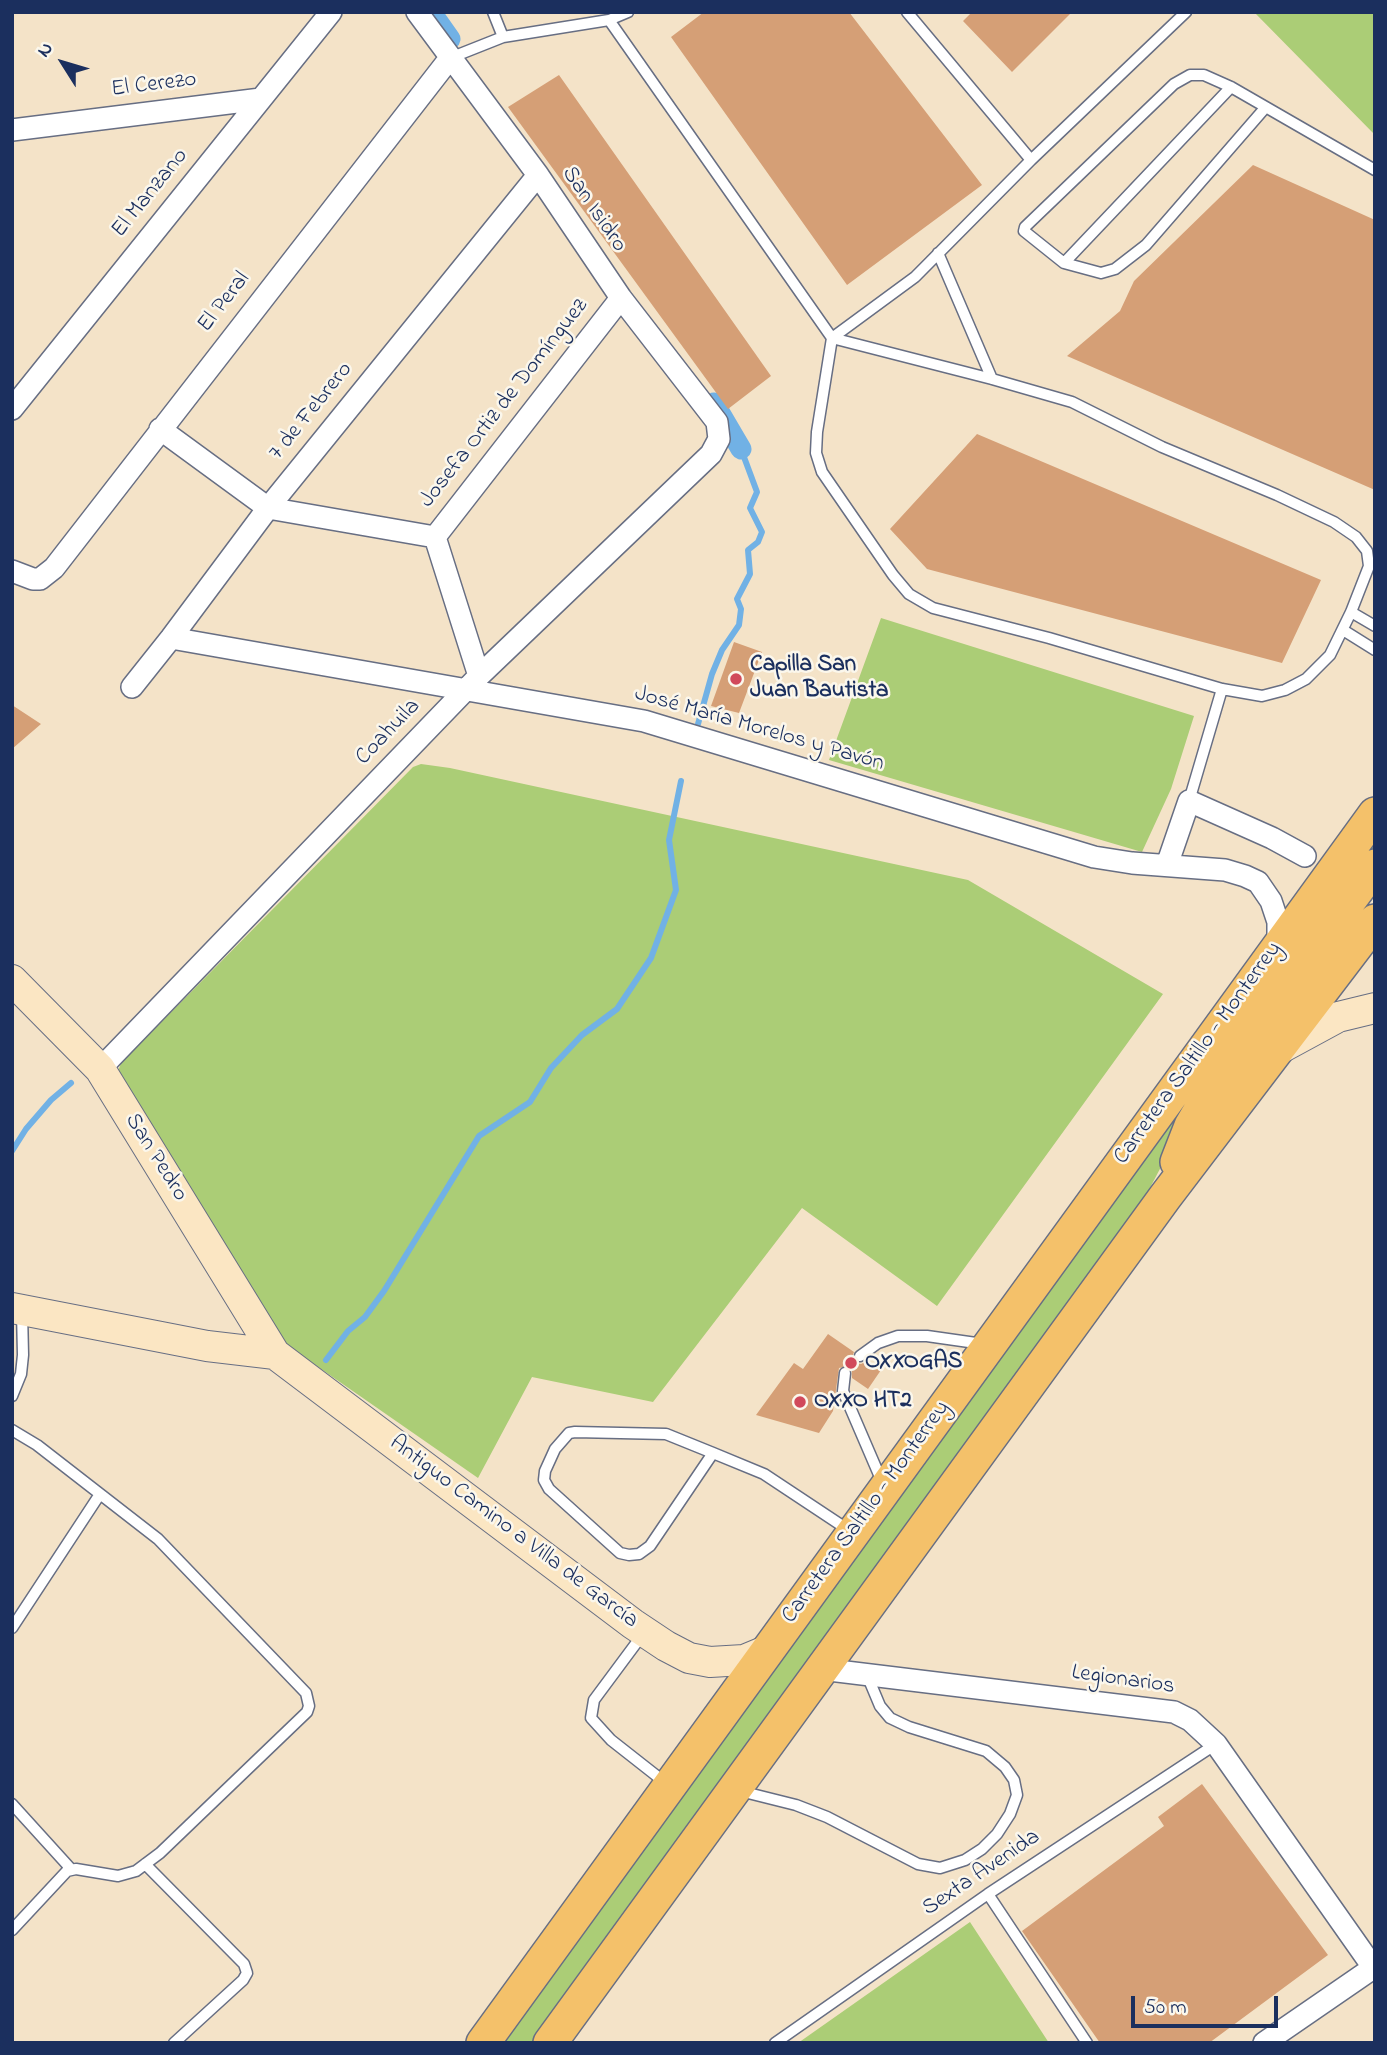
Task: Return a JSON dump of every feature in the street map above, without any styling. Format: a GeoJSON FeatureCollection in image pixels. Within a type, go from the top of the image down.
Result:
{"type":"FeatureCollection","features":[{"type":"Feature","properties":{"kind":"main road","name":"Carretera Saltillo - Monterrey"},"geometry":{"type":"LineString","coordinates":[[483,2043],[1375,814]]}},
{"type":"Feature","properties":{"kind":"main road"},"geometry":{"type":"LineString","coordinates":[[1165,1197],[1191,1126],[1228,1064],[1375,866]]}},
{"type":"Feature","properties":{"kind":"main road"},"geometry":{"type":"LineString","coordinates":[[550,2043],[1165,1197],[1375,921]]}},
{"type":"Feature","properties":{"kind":"main road","name":"San Pedro"},"geometry":{"type":"LineString","coordinates":[[12,980],[100,1069],[275,1354]]}},
{"type":"Feature","properties":{"kind":"main road"},"geometry":{"type":"LineString","coordinates":[[1279,1049],[1338,1017],[1375,1008]]}},
{"type":"Feature","properties":{"kind":"main road"},"geometry":{"type":"LineString","coordinates":[[207,1346],[229,1329],[236,1314],[237,1292]]}},
{"type":"Feature","properties":{"kind":"main road"},"geometry":{"type":"LineString","coordinates":[[17,1308],[207,1346],[275,1354]]}},
{"type":"Feature","properties":{"kind":"main road","name":"Antiguo Camino a Villa de García"},"geometry":{"type":"LineString","coordinates":[[275,1354],[645,1632],[689,1658],[710,1662],[744,1660],[768,1650]]}},
{"type":"Feature","properties":{"kind":"street","name":"El Manzano"},"geometry":{"type":"LineString","coordinates":[[12,409],[331,12]]}},
{"type":"Feature","properties":{"kind":"street","name":"San Isidro"},"geometry":{"type":"LineString","coordinates":[[417,12],[538,175],[621,298],[717,422],[719,439]]}},
{"type":"Feature","properties":{"kind":"street","name":"El Peral"},"geometry":{"type":"LineString","coordinates":[[12,571],[40,579],[54,568],[450,58]]}},
{"type":"Feature","properties":{"kind":"street","name":"El Cerezo"},"geometry":{"type":"LineString","coordinates":[[12,130],[261,99]]}},
{"type":"Feature","properties":{"kind":"street","name":"7 de Febrero"},"geometry":{"type":"LineString","coordinates":[[132,687],[172,638],[268,508],[538,175]]}},
{"type":"Feature","properties":{"kind":"street","name":"Josefa Ortiz de Domínguez"},"geometry":{"type":"LineString","coordinates":[[160,429],[268,508],[435,537],[621,298]]}},
{"type":"Feature","properties":{"kind":"street","name":"Coahuila"},"geometry":{"type":"LineString","coordinates":[[100,1069],[472,684],[711,454],[719,439]]}},
{"type":"Feature","properties":{"kind":"street"},"geometry":{"type":"LineString","coordinates":[[435,537],[472,684]]}},
{"type":"Feature","properties":{"kind":"street","name":"José María Morelos y Pavón"},"geometry":{"type":"LineString","coordinates":[[172,638],[472,684],[644,721],[1094,857],[1132,863],[1225,870],[1258,882],[1276,912],[1278,945]]}},
{"type":"Feature","properties":{"kind":"street"},"geometry":{"type":"LineString","coordinates":[[1167,865],[1189,801],[1272,838],[1305,856]]}},
{"type":"Feature","properties":{"kind":"street","name":"Legionarios"},"geometry":{"type":"LineString","coordinates":[[821,1669],[1174,1712],[1190,1720],[1216,1744],[1374,1968]]}},
{"type":"Feature","properties":{"kind":"street"},"geometry":{"type":"LineString","coordinates":[[1264,2043],[1374,1968]]}},
{"type":"Feature","properties":{"kind":"lane"},"geometry":{"type":"LineString","coordinates":[[493,12],[503,37]]}},
{"type":"Feature","properties":{"kind":"lane"},"geometry":{"type":"LineString","coordinates":[[450,58],[503,37],[609,20],[628,12]]}},
{"type":"Feature","properties":{"kind":"lane"},"geometry":{"type":"LineString","coordinates":[[907,12],[1031,160]]}},
{"type":"Feature","properties":{"kind":"lane"},"geometry":{"type":"LineString","coordinates":[[609,20],[832,338],[1072,402],[1162,447],[1334,522],[1362,544],[1369,558],[1369,566],[1352,612],[1330,655],[1306,679],[1285,690],[1262,695],[1222,689],[933,607],[909,594],[892,575],[822,472],[816,453],[832,338],[915,277],[1031,160],[1186,12]]}},
{"type":"Feature","properties":{"kind":"lane"},"geometry":{"type":"LineString","coordinates":[[1265,108],[1146,245],[1115,269],[1101,274],[1064,263],[1026,233],[1025,227],[1174,84],[1190,75],[1204,75],[1231,87],[1375,170]]}},
{"type":"Feature","properties":{"kind":"lane"},"geometry":{"type":"LineString","coordinates":[[1064,263],[1231,87]]}},
{"type":"Feature","properties":{"kind":"lane"},"geometry":{"type":"LineString","coordinates":[[938,253],[992,379]]}},
{"type":"Feature","properties":{"kind":"lane"},"geometry":{"type":"LineString","coordinates":[[1352,612],[1375,626]]}},
{"type":"Feature","properties":{"kind":"lane"},"geometry":{"type":"LineString","coordinates":[[1343,630],[1375,650]]}},
{"type":"Feature","properties":{"kind":"lane"},"geometry":{"type":"LineString","coordinates":[[1189,801],[1222,689]]}},
{"type":"Feature","properties":{"kind":"lane"},"geometry":{"type":"LineString","coordinates":[[12,1396],[21,1374],[23,1355],[17,1308]]}},
{"type":"Feature","properties":{"kind":"lane"},"geometry":{"type":"LineString","coordinates":[[860,1356],[878,1343],[898,1336],[927,1336],[989,1344]]}},
{"type":"Feature","properties":{"kind":"lane"},"geometry":{"type":"LineString","coordinates":[[12,1363],[23,1355]]}},
{"type":"Feature","properties":{"kind":"lane"},"geometry":{"type":"LineString","coordinates":[[845,1373],[843,1391],[884,1489]]}},
{"type":"Feature","properties":{"kind":"lane"},"geometry":{"type":"LineString","coordinates":[[12,1430],[37,1445],[158,1539],[309,1699],[307,1712],[160,1853],[136,1871],[118,1876],[71,1869],[12,1804]]}},
{"type":"Feature","properties":{"kind":"lane"},"geometry":{"type":"LineString","coordinates":[[713,1453],[650,1546],[639,1554],[620,1553],[549,1489],[544,1479],[555,1449],[563,1438],[575,1432],[666,1434],[713,1453],[764,1474],[853,1532]]}},
{"type":"Feature","properties":{"kind":"lane"},"geometry":{"type":"LineString","coordinates":[[12,1628],[100,1494]]}},
{"type":"Feature","properties":{"kind":"lane"},"geometry":{"type":"LineString","coordinates":[[645,1632],[594,1700],[591,1718],[611,1740],[669,1786]]}},
{"type":"Feature","properties":{"kind":"lane"},"geometry":{"type":"LineString","coordinates":[[733,1789],[796,1805],[827,1817],[918,1864],[940,1868],[965,1860],[982,1849],[997,1834],[1010,1814],[1017,1795],[1014,1780],[1006,1767],[986,1751],[909,1727],[890,1718],[880,1706],[867,1675]]}},
{"type":"Feature","properties":{"kind":"lane","name":"Sexta Avenida"},"geometry":{"type":"LineString","coordinates":[[775,2043],[988,1894],[1216,1744]]}},
{"type":"Feature","properties":{"kind":"lane"},"geometry":{"type":"LineString","coordinates":[[145,1864],[244,1964],[247,1973],[243,1980],[174,2043]]}},
{"type":"Feature","properties":{"kind":"lane"},"geometry":{"type":"LineString","coordinates":[[12,1930],[71,1869]]}},
{"type":"Feature","properties":{"kind":"lane"},"geometry":{"type":"LineString","coordinates":[[988,1894],[1087,2043]]}},
{"type":"Feature","properties":{"kind":"green space"},"geometry":{"type":"Polygon","coordinates":[[[1254,12],[1375,12],[1375,135],[1254,12]]]}},
{"type":"Feature","properties":{"kind":"green space"},"geometry":{"type":"Polygon","coordinates":[[[881,618],[1194,716],[1171,789],[1142,852],[829,760],[881,618]]]}},
{"type":"Feature","properties":{"kind":"green space"},"geometry":{"type":"Polygon","coordinates":[[[421,764],[450,768],[968,880],[1163,994],[937,1306],[802,1208],[653,1402],[532,1377],[478,1478],[275,1337],[117,1074],[121,1063],[413,767],[421,764]]]}},
{"type":"Feature","properties":{"kind":"green space"},"geometry":{"type":"Polygon","coordinates":[[[1375,833],[1375,852],[1203,1087],[1142,1203],[536,2043],[503,2043],[1375,833]]]}},
{"type":"Feature","properties":{"kind":"green space"},"geometry":{"type":"Polygon","coordinates":[[[970,1922],[1049,2043],[798,2043],[970,1922]]]}},
{"type":"Feature","properties":{"kind":"building"},"geometry":{"type":"Polygon","coordinates":[[[704,12],[849,12],[982,185],[847,285],[671,37],[704,12]]]}},
{"type":"Feature","properties":{"kind":"building"},"geometry":{"type":"Polygon","coordinates":[[[972,12],[1072,12],[1012,72],[963,21],[972,12]]]}},
{"type":"Feature","properties":{"kind":"building"},"geometry":{"type":"Polygon","coordinates":[[[559,75],[771,376],[728,409],[508,107],[559,75]]]}},
{"type":"Feature","properties":{"kind":"building"},"geometry":{"type":"Polygon","coordinates":[[[1253,165],[1375,220],[1375,490],[1067,356],[1120,311],[1134,281],[1253,165]]]}},
{"type":"Feature","properties":{"kind":"building"},"geometry":{"type":"Polygon","coordinates":[[[977,434],[1321,580],[1282,663],[927,569],[890,529],[977,434]]]}},
{"type":"Feature","properties":{"kind":"building","name":"Capilla San Juan Bautista"},"geometry":{"type":"Polygon","coordinates":[[[734,642],[762,652],[739,713],[711,706],[734,642]]]}},
{"type":"Feature","properties":{"kind":"building"},"geometry":{"type":"Polygon","coordinates":[[[12,705],[41,724],[12,749],[12,705]]]}},
{"type":"Feature","properties":{"kind":"building","name":"OXXO HT2"},"geometry":{"type":"Polygon","coordinates":[[[828,1334],[854,1352],[852,1357],[856,1363],[867,1361],[881,1370],[868,1389],[852,1378],[849,1366],[839,1368],[833,1411],[819,1433],[756,1415],[794,1363],[803,1369],[828,1334]]]}},
{"type":"Feature","properties":{"kind":"building"},"geometry":{"type":"Polygon","coordinates":[[[1202,1784],[1328,1955],[1209,2043],[1100,2043],[1022,1931],[1164,1826],[1158,1817],[1202,1784]]]}},
{"type":"Feature","properties":{"kind":"waterway"},"geometry":{"type":"LineString","coordinates":[[431,12],[450,39]]}},
{"type":"Feature","properties":{"kind":"waterway"},"geometry":{"type":"LineString","coordinates":[[714,403],[741,449]]}},
{"type":"Feature","properties":{"kind":"waterway"},"geometry":{"type":"LineString","coordinates":[[698,724],[712,674],[722,650],[739,625],[741,609],[737,599],[750,574],[748,550],[758,542],[762,532],[750,508],[757,492],[741,449]]}},
{"type":"Feature","properties":{"kind":"waterway"},"geometry":{"type":"LineString","coordinates":[[326,1360],[348,1331],[365,1317],[384,1291],[479,1136],[530,1102],[551,1068],[582,1035],[617,1009],[651,958],[676,890],[669,840],[681,781]]}},
{"type":"Feature","properties":{"kind":"waterway"},"geometry":{"type":"LineString","coordinates":[[12,1151],[26,1129],[51,1100],[71,1083]]}},
{"type":"Feature","properties":{"kind":"place","name":"Capilla San Juan Bautista"},"geometry":{"type":"Point","coordinates":[736,679]}},
{"type":"Feature","properties":{"kind":"place","name":"OXXOGAS"},"geometry":{"type":"Point","coordinates":[851,1363]}},
{"type":"Feature","properties":{"kind":"place","name":"OXXO HT2"},"geometry":{"type":"Point","coordinates":[800,1402]}}]}
